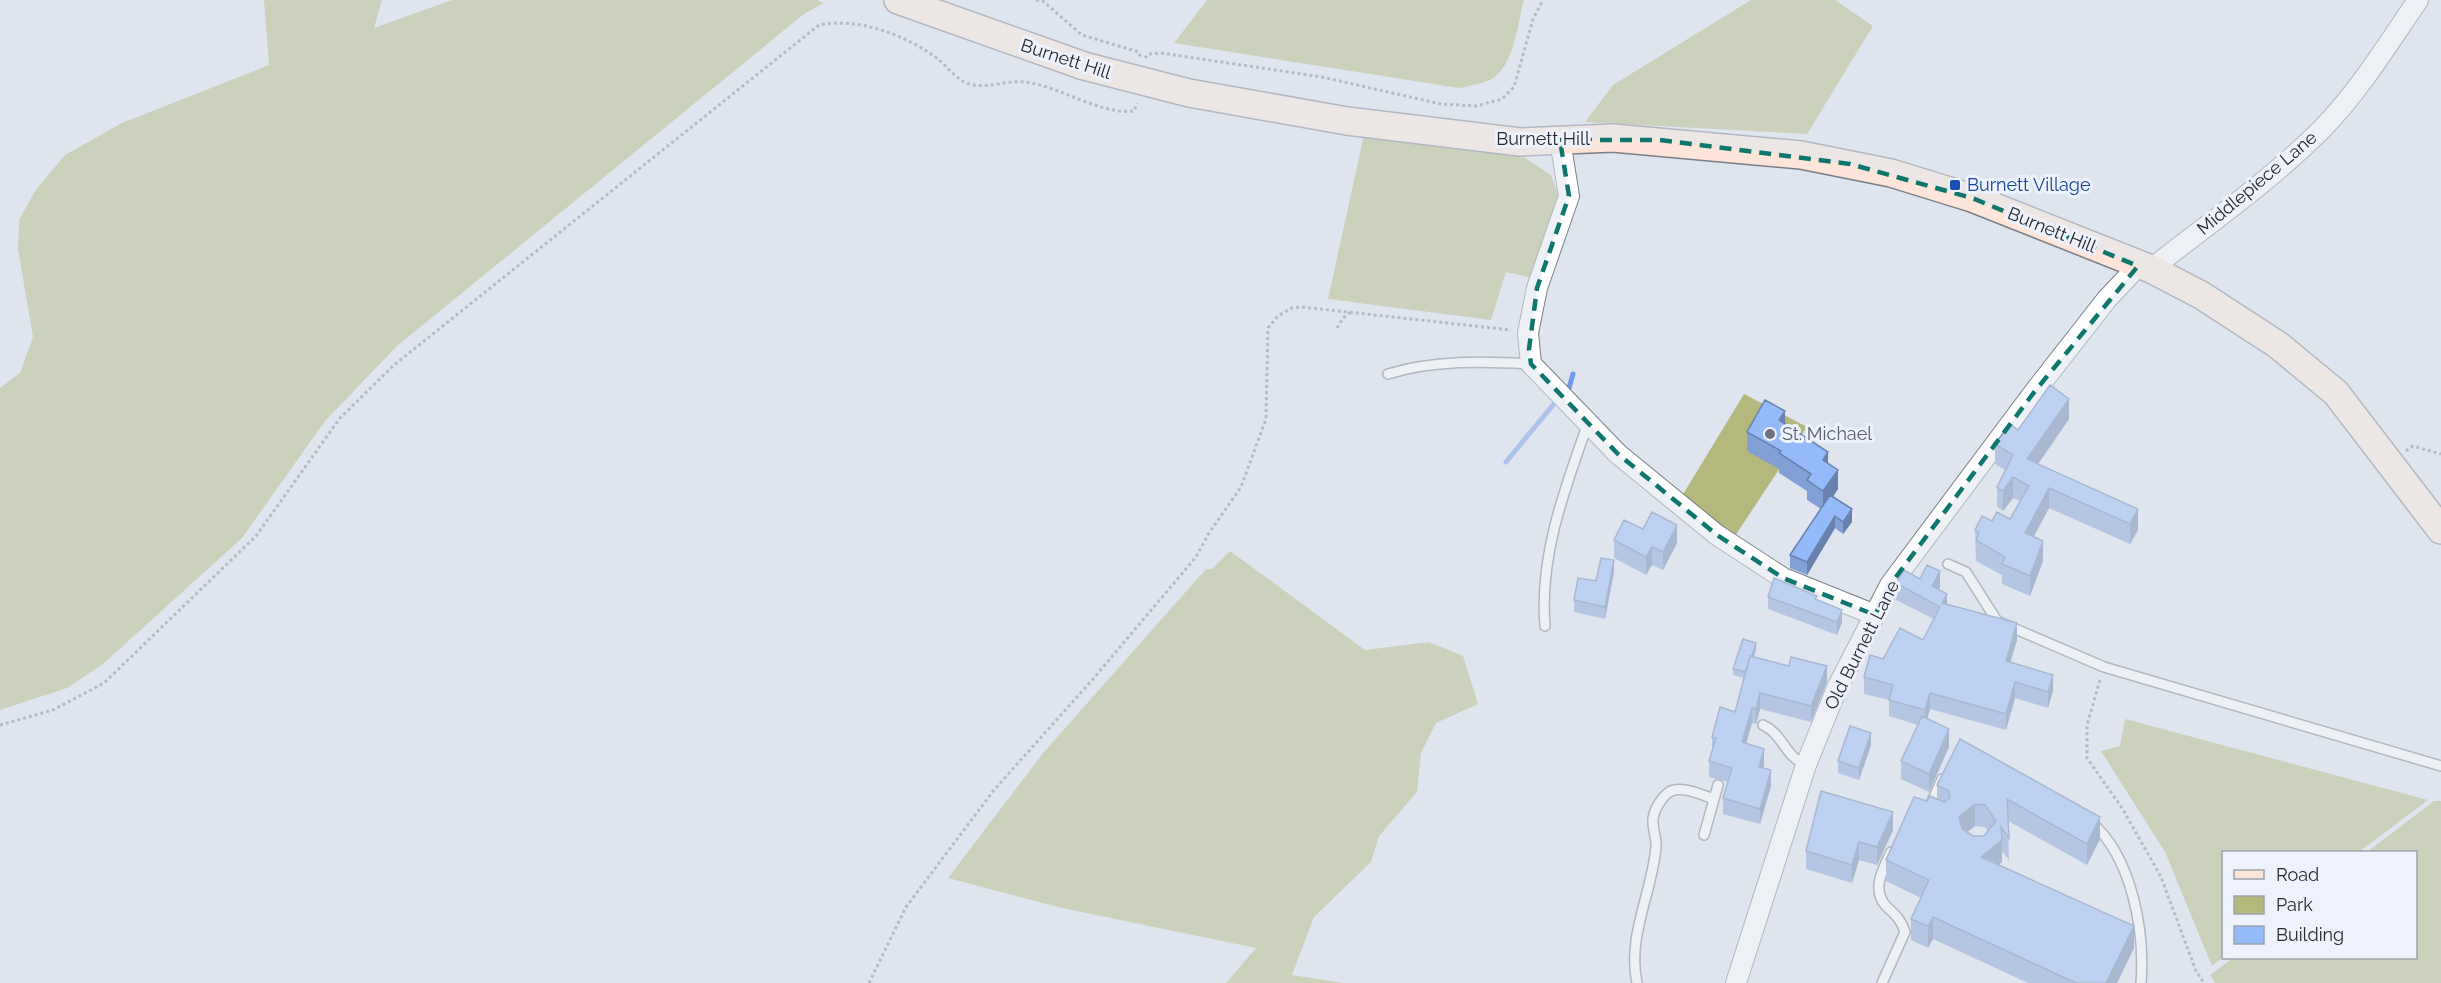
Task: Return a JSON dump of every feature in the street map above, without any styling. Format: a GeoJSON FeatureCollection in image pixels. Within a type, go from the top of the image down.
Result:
{"type":"FeatureCollection","features":[{"type":"Feature","properties":{"kind":"main road","name":"Burnett Hill"},"geometry":{"type":"LineString","coordinates":[[898,0],[1084,66],[1142,72],[1336,119],[1438,134],[1520,142],[1613,138],[1660,140],[1801,154],[1850,164],[1972,198],[2144,267],[2201,295],[2278,345],[2336,393],[2392,462],[2441,530]]}},
{"type":"Feature","properties":{"kind":"street","name":"Middlepiece Lane"},"geometry":{"type":"LineString","coordinates":[[2144,267],[2287,162],[2323,128],[2359,85],[2418,0]]}},
{"type":"Feature","properties":{"kind":"street"},"geometry":{"type":"LineString","coordinates":[[1560,140],[1569,196],[1537,288],[1528,333],[1531,364],[1554,391],[1589,421],[1618,454],[1727,541],[1783,578],[1875,615]]}},
{"type":"Feature","properties":{"kind":"street","name":"Old Burnett Lane"},"geometry":{"type":"LineString","coordinates":[[1736,983],[1806,765],[1837,688],[1890,585],[2107,299],[2144,267]]}},
{"type":"Feature","properties":{"kind":"lane"},"geometry":{"type":"LineString","coordinates":[[1388,374],[1416,366],[1434,364],[1531,364]]}},
{"type":"Feature","properties":{"kind":"lane"},"geometry":{"type":"LineString","coordinates":[[1545,626],[1543,600],[1546,571],[1561,497],[1589,421]]}},
{"type":"Feature","properties":{"kind":"lane"},"geometry":{"type":"LineString","coordinates":[[1948,564],[1966,572],[1997,621],[2104,667],[2441,766]]}},
{"type":"Feature","properties":{"kind":"lane"},"geometry":{"type":"LineString","coordinates":[[1763,725],[1778,734],[1788,753],[1806,765]]}},
{"type":"Feature","properties":{"kind":"lane"},"geometry":{"type":"LineString","coordinates":[[1928,810],[1948,767]]}},
{"type":"Feature","properties":{"kind":"lane"},"geometry":{"type":"LineString","coordinates":[[1704,835],[1718,785]]}},
{"type":"Feature","properties":{"kind":"lane"},"geometry":{"type":"LineString","coordinates":[[1637,983],[1634,971],[1637,931],[1656,846],[1653,819],[1658,805],[1670,792],[1683,790],[1714,799]]}},
{"type":"Feature","properties":{"kind":"lane"},"geometry":{"type":"LineString","coordinates":[[2080,815],[2106,835],[2128,884],[2142,945],[2141,983]]}},
{"type":"Feature","properties":{"kind":"lane"},"geometry":{"type":"LineString","coordinates":[[1882,983],[1905,932],[1896,913],[1881,899],[1878,889],[1879,877],[1894,845]]}},
{"type":"Feature","properties":{"kind":"path"},"geometry":{"type":"LineString","coordinates":[[0,725],[53,710],[104,683],[256,536],[340,418],[394,365],[819,25],[838,21],[864,25],[927,53],[969,84],[995,85],[1022,82],[1057,88],[1120,112],[1134,111],[1140,98],[1142,72],[1139,52],[1082,35],[1043,1],[1036,0]]}},
{"type":"Feature","properties":{"kind":"path"},"geometry":{"type":"LineString","coordinates":[[1142,72],[1148,54],[1161,52],[1322,77],[1441,104],[1476,106],[1502,99],[1514,87],[1533,19],[1543,0]]}},
{"type":"Feature","properties":{"kind":"path"},"geometry":{"type":"LineString","coordinates":[[869,983],[906,908],[994,790],[1093,679],[1196,557],[1209,533],[1241,487],[1266,418],[1268,328],[1278,316],[1292,308],[1353,311],[1528,333]]}},
{"type":"Feature","properties":{"kind":"path"},"geometry":{"type":"LineString","coordinates":[[1337,328],[1343,318],[1353,311]]}},
{"type":"Feature","properties":{"kind":"path"},"geometry":{"type":"LineString","coordinates":[[2392,462],[2412,446],[2441,454]]}},
{"type":"Feature","properties":{"kind":"path"},"geometry":{"type":"LineString","coordinates":[[2104,667],[2087,724],[2087,758],[2122,808],[2161,877],[2196,971],[2204,983]]}},
{"type":"Feature","properties":{"kind":"highlighted area"},"geometry":{"type":"Polygon","coordinates":[[[1560,140],[1660,140],[1850,164],[1972,198],[2138,266],[2035,391],[1890,585],[1875,615],[1783,578],[1717,535],[1618,454],[1531,364],[1529,349],[1537,288],[1569,196],[1560,140]]]}},
{"type":"Feature","properties":{"kind":"green space"},"geometry":{"type":"Polygon","coordinates":[[[264,0],[382,0],[374,28],[452,0],[817,0],[824,3],[804,14],[397,346],[325,421],[242,538],[103,664],[67,688],[0,710],[0,388],[20,373],[33,337],[18,249],[19,220],[35,191],[65,155],[122,123],[269,65],[264,0]]]}},
{"type":"Feature","properties":{"kind":"green space"},"geometry":{"type":"Polygon","coordinates":[[[1207,0],[1524,0],[1509,58],[1499,73],[1481,83],[1459,88],[1174,43],[1207,0]]]}},
{"type":"Feature","properties":{"kind":"green space"},"geometry":{"type":"Polygon","coordinates":[[[1751,0],[1835,0],[1873,26],[1807,134],[1585,122],[1613,85],[1751,0]]]}},
{"type":"Feature","properties":{"kind":"green space"},"geometry":{"type":"Polygon","coordinates":[[[1364,135],[1525,158],[1551,175],[1559,198],[1532,278],[1506,272],[1491,320],[1328,299],[1364,135]]]}},
{"type":"Feature","properties":{"kind":"green space"},"geometry":{"type":"Polygon","coordinates":[[[1744,394],[1807,427],[1735,536],[1682,496],[1744,394]]]}},
{"type":"Feature","properties":{"kind":"green space"},"geometry":{"type":"Polygon","coordinates":[[[1230,551],[1365,650],[1429,642],[1463,656],[1478,704],[1436,723],[1421,753],[1417,792],[1379,836],[1371,862],[1314,917],[1292,975],[1344,983],[1226,983],[1256,948],[1062,908],[948,878],[1044,752],[1206,569],[1212,569],[1230,551]]]}},
{"type":"Feature","properties":{"kind":"green space"},"geometry":{"type":"Polygon","coordinates":[[[2125,719],[2428,800],[2360,851],[2222,851],[2222,958],[2212,966],[2165,852],[2101,751],[2120,746],[2125,719]]]}},
{"type":"Feature","properties":{"kind":"green space"},"geometry":{"type":"Polygon","coordinates":[[[2434,801],[2441,801],[2441,983],[2215,983],[2210,975],[2232,959],[2417,959],[2417,851],[2368,851],[2434,801]]]}},
{"type":"Feature","properties":{"kind":"building"},"geometry":{"type":"Polygon","coordinates":[[[2050,385],[2069,399],[2027,459],[2138,509],[2130,524],[2049,488],[2025,533],[2043,541],[2030,576],[2002,564],[2005,557],[1976,540],[1979,532],[1975,530],[1982,516],[1992,521],[1997,512],[2010,519],[2029,486],[2013,477],[2003,491],[1997,487],[2013,455],[1995,444],[2010,424],[2018,430],[2050,385]]]}},
{"type":"Feature","properties":{"kind":"building"},"geometry":{"type":"Polygon","coordinates":[[[1765,400],[1785,411],[1779,420],[1828,452],[1823,460],[1838,470],[1823,491],[1807,480],[1811,474],[1779,453],[1781,451],[1747,432],[1765,400]]]}},
{"type":"Feature","properties":{"kind":"building"},"geometry":{"type":"Polygon","coordinates":[[[1830,495],[1852,509],[1843,522],[1835,516],[1807,562],[1790,555],[1830,495]]]}},
{"type":"Feature","properties":{"kind":"building"},"geometry":{"type":"Polygon","coordinates":[[[1652,512],[1677,525],[1663,552],[1652,547],[1646,557],[1614,540],[1624,520],[1643,529],[1652,512]]]}},
{"type":"Feature","properties":{"kind":"building"},"geometry":{"type":"Polygon","coordinates":[[[1601,558],[1614,560],[1605,607],[1574,600],[1578,578],[1596,581],[1601,558]]]}},
{"type":"Feature","properties":{"kind":"building"},"geometry":{"type":"Polygon","coordinates":[[[1927,565],[1940,571],[1932,586],[1947,594],[1942,603],[2017,623],[2006,661],[2053,675],[2048,692],[2015,682],[2006,714],[1930,693],[1925,710],[1889,700],[1893,685],[1864,677],[1870,655],[1883,659],[1900,628],[1923,640],[1940,607],[1896,583],[1904,570],[1920,579],[1927,565]]]}},
{"type":"Feature","properties":{"kind":"building"},"geometry":{"type":"Polygon","coordinates":[[[1774,578],[1817,596],[1815,599],[1842,610],[1837,622],[1768,597],[1774,578]]]}},
{"type":"Feature","properties":{"kind":"building"},"geometry":{"type":"Polygon","coordinates":[[[1743,639],[1756,643],[1746,672],[1733,669],[1743,639]]]}},
{"type":"Feature","properties":{"kind":"building"},"geometry":{"type":"Polygon","coordinates":[[[1750,656],[1789,666],[1791,657],[1827,666],[1811,706],[1760,693],[1756,709],[1752,708],[1742,742],[1764,749],[1759,767],[1771,770],[1760,809],[1723,798],[1732,768],[1709,761],[1716,738],[1712,737],[1720,707],[1735,712],[1750,656]]]}},
{"type":"Feature","properties":{"kind":"building"},"geometry":{"type":"Polygon","coordinates":[[[1922,716],[1949,729],[1929,774],[1901,761],[1922,716]]]}},
{"type":"Feature","properties":{"kind":"building"},"geometry":{"type":"Polygon","coordinates":[[[1850,726],[1871,733],[1859,768],[1838,761],[1850,726]]]}},
{"type":"Feature","properties":{"kind":"building"},"geometry":{"type":"Polygon","coordinates":[[[1960,739],[2100,817],[2087,844],[2007,799],[2009,838],[2001,827],[2002,840],[1981,857],[2134,926],[2106,983],[2076,983],[1933,917],[1928,926],[1911,919],[1929,880],[1886,860],[1914,797],[1927,801],[1930,796],[1944,802],[1950,798],[1949,791],[1937,785],[1960,739]],[[1975,804],[1959,817],[1962,829],[1973,836],[1984,836],[1996,821],[1985,805],[1975,804]]]}},
{"type":"Feature","properties":{"kind":"building"},"geometry":{"type":"Polygon","coordinates":[[[1821,791],[1893,812],[1877,847],[1859,842],[1852,865],[1806,851],[1821,791]]]}},
{"type":"Feature","properties":{"kind":"waterway"},"geometry":{"type":"LineString","coordinates":[[1569,388],[1573,374]]}},
{"type":"Feature","properties":{"kind":"waterway"},"geometry":{"type":"LineString","coordinates":[[1506,462],[1558,399]]}},
{"type":"Feature","properties":{"kind":"place","name":"Burnett Village"},"geometry":{"type":"Point","coordinates":[1955,185]}},
{"type":"Feature","properties":{"kind":"place","name":"St. Michael"},"geometry":{"type":"Point","coordinates":[1770,434]}}]}
